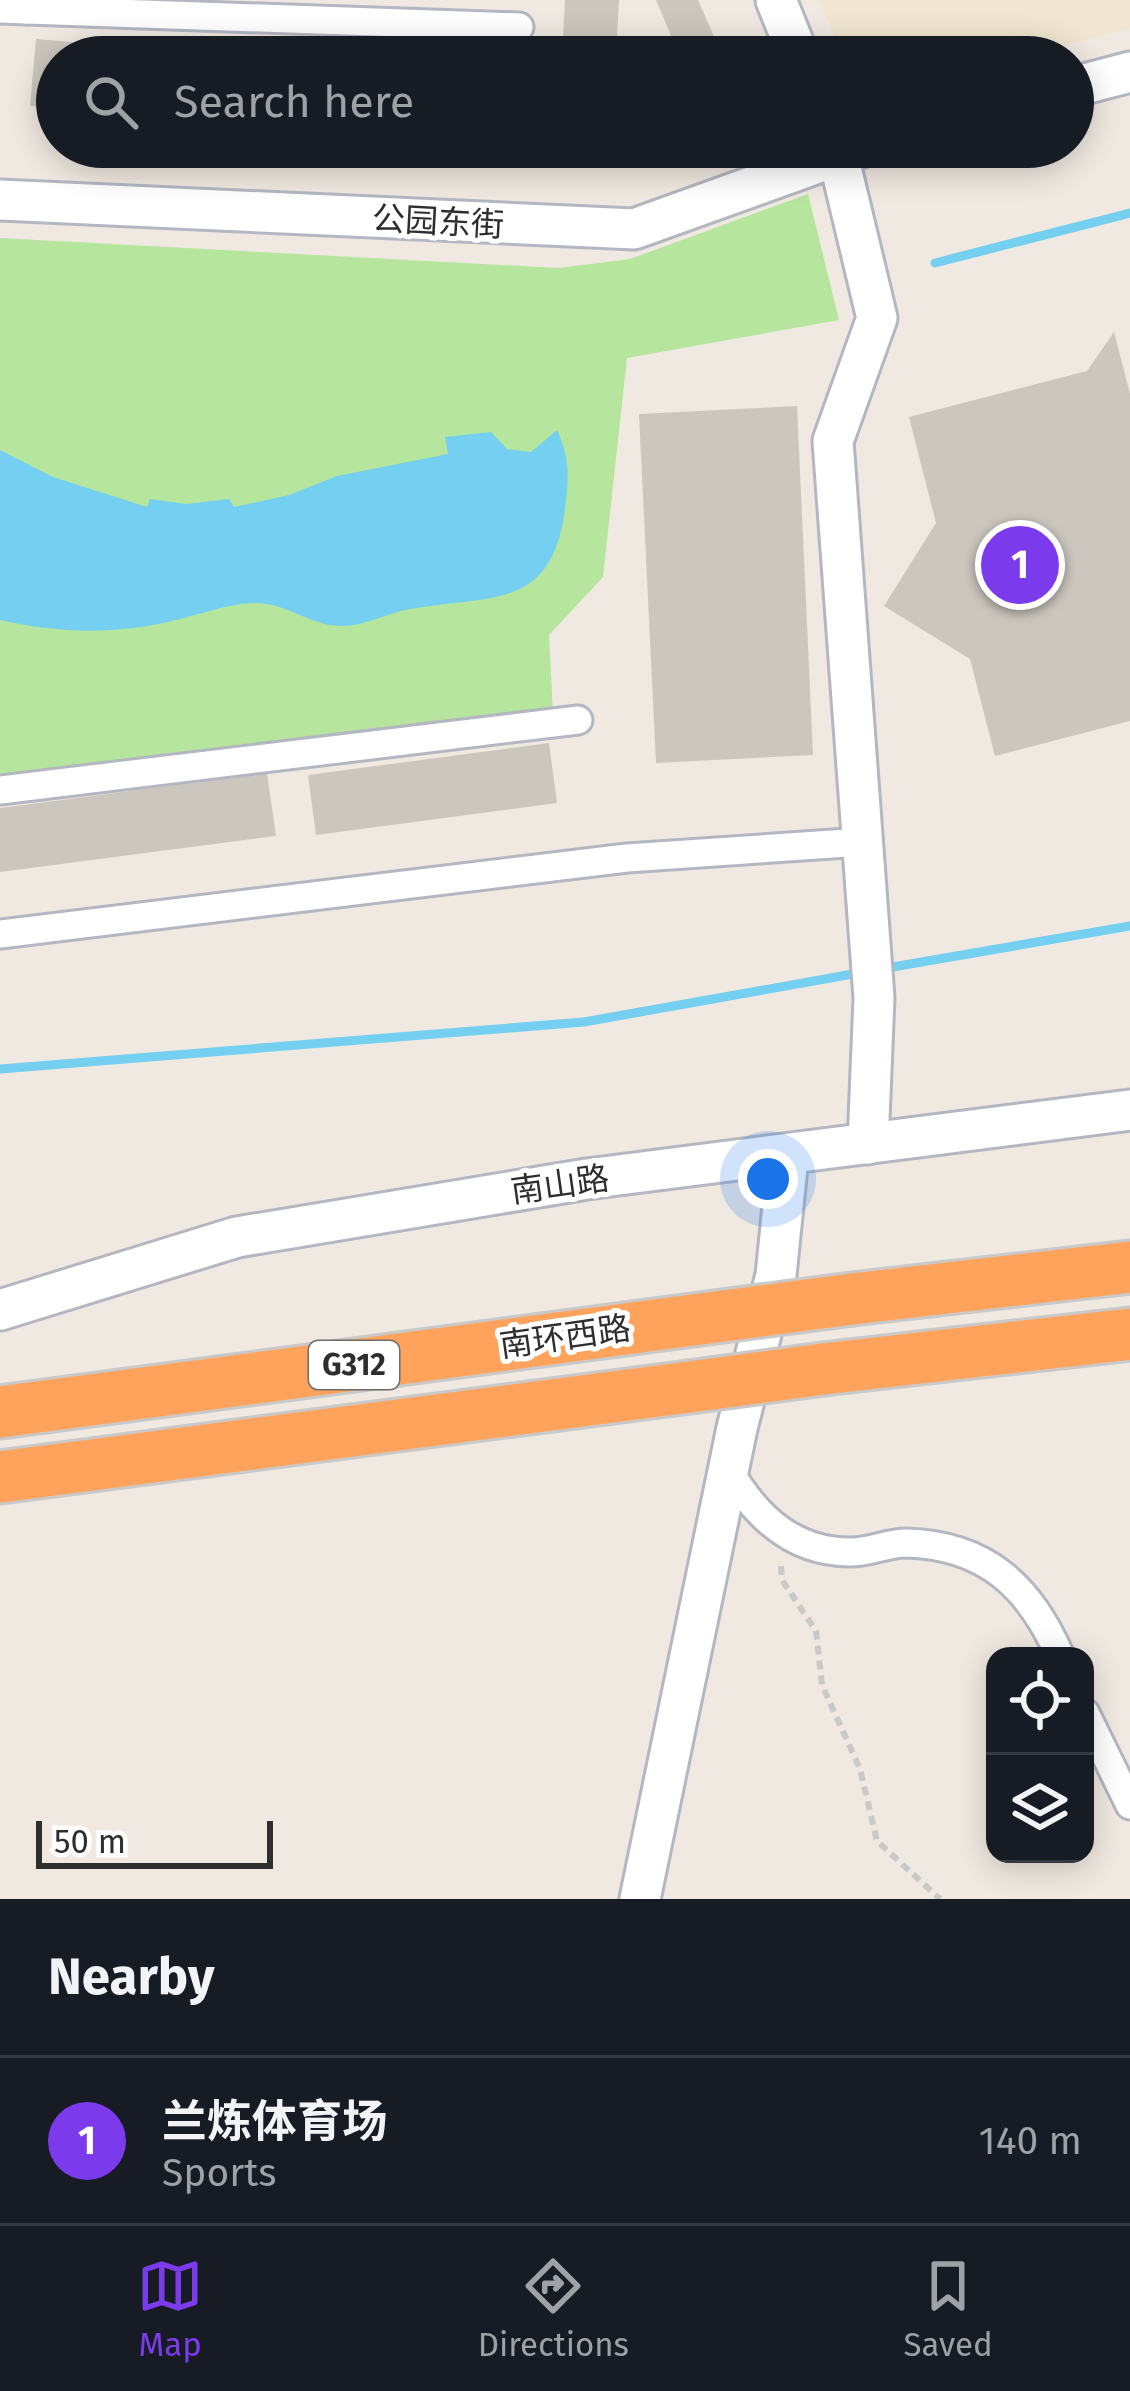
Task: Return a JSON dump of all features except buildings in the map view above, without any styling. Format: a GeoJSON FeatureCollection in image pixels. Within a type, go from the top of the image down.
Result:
{"type":"FeatureCollection","features":[{"type":"Feature","properties":{"kind":"highway","name":"南环西路"},"geometry":{"type":"LineString","coordinates":[[0,1412],[852,1299],[1130,1267]]}},
{"type":"Feature","properties":{"kind":"highway","name":"南环西路"},"geometry":{"type":"LineString","coordinates":[[0,1477],[823,1369],[1130,1334]]}},
{"type":"Feature","properties":{"kind":"street"},"geometry":{"type":"LineString","coordinates":[[776,0],[791,36]]}},
{"type":"Feature","properties":{"kind":"street"},"geometry":{"type":"LineString","coordinates":[[18,6],[519,27]]}},
{"type":"Feature","properties":{"kind":"street"},"geometry":{"type":"LineString","coordinates":[[1094,81],[1130,72]]}},
{"type":"Feature","properties":{"kind":"street","name":"公园东街"},"geometry":{"type":"LineString","coordinates":[[0,200],[634,229],[795,168]]}},
{"type":"Feature","properties":{"kind":"street"},"geometry":{"type":"LineString","coordinates":[[849,168],[877,318],[833,441],[874,998],[868,1144]]}},
{"type":"Feature","properties":{"kind":"street"},"geometry":{"type":"LineString","coordinates":[[0,790],[578,720]]}},
{"type":"Feature","properties":{"kind":"street"},"geometry":{"type":"LineString","coordinates":[[0,934],[627,858],[862,842]]}},
{"type":"Feature","properties":{"kind":"street","name":"南山路"},"geometry":{"type":"LineString","coordinates":[[0,1310],[237,1237],[587,1180],[1130,1110]]}},
{"type":"Feature","properties":{"kind":"street"},"geometry":{"type":"LineString","coordinates":[[640,1899],[728,1468],[776,1275],[788,1157]]}},
{"type":"Feature","properties":{"kind":"street"},"geometry":{"type":"LineString","coordinates":[[728,1468],[748,1503],[777,1530],[799,1540],[853,1552],[904,1543],[956,1550],[1002,1573],[1040,1609],[1056,1647]]}},
{"type":"Feature","properties":{"kind":"street"},"geometry":{"type":"LineString","coordinates":[[1094,1731],[1130,1805]]}},
{"type":"Feature","properties":{"kind":"path"},"geometry":{"type":"LineString","coordinates":[[799,1540],[781,1558],[782,1580],[816,1631],[822,1685],[860,1769],[877,1841],[940,1899]]}},
{"type":"Feature","properties":{"kind":"shaded area"},"geometry":{"type":"Polygon","coordinates":[[[819,0],[1130,0],[1130,28],[1094,38],[835,36],[819,0]]]}},
{"type":"Feature","properties":{"kind":"green space"},"geometry":{"type":"Polygon","coordinates":[[[808,194],[839,320],[627,358],[603,577],[549,635],[553,714],[0,775],[0,238],[558,268],[630,259],[808,194]]]}},
{"type":"Feature","properties":{"kind":"water"},"geometry":{"type":"Polygon","coordinates":[[[557,430],[568,478],[558,542],[547,566],[513,592],[410,609],[348,626],[328,625],[253,603],[150,626],[107,630],[43,628],[0,620],[0,450],[53,477],[147,507],[150,499],[186,504],[229,499],[234,507],[289,495],[337,476],[448,454],[445,437],[491,432],[507,449],[531,452],[557,430]]]}},
{"type":"Feature","properties":{"kind":"waterway"},"geometry":{"type":"LineString","coordinates":[[935,263],[1130,213]]}},
{"type":"Feature","properties":{"kind":"waterway"},"geometry":{"type":"LineString","coordinates":[[881,969],[1130,926]]}},
{"type":"Feature","properties":{"kind":"waterway"},"geometry":{"type":"LineString","coordinates":[[0,1069],[584,1022],[864,972]]}},
{"type":"Feature","properties":{"kind":"place","name":"兰炼体育场"},"geometry":{"type":"Point","coordinates":[1020,565]}}]}
